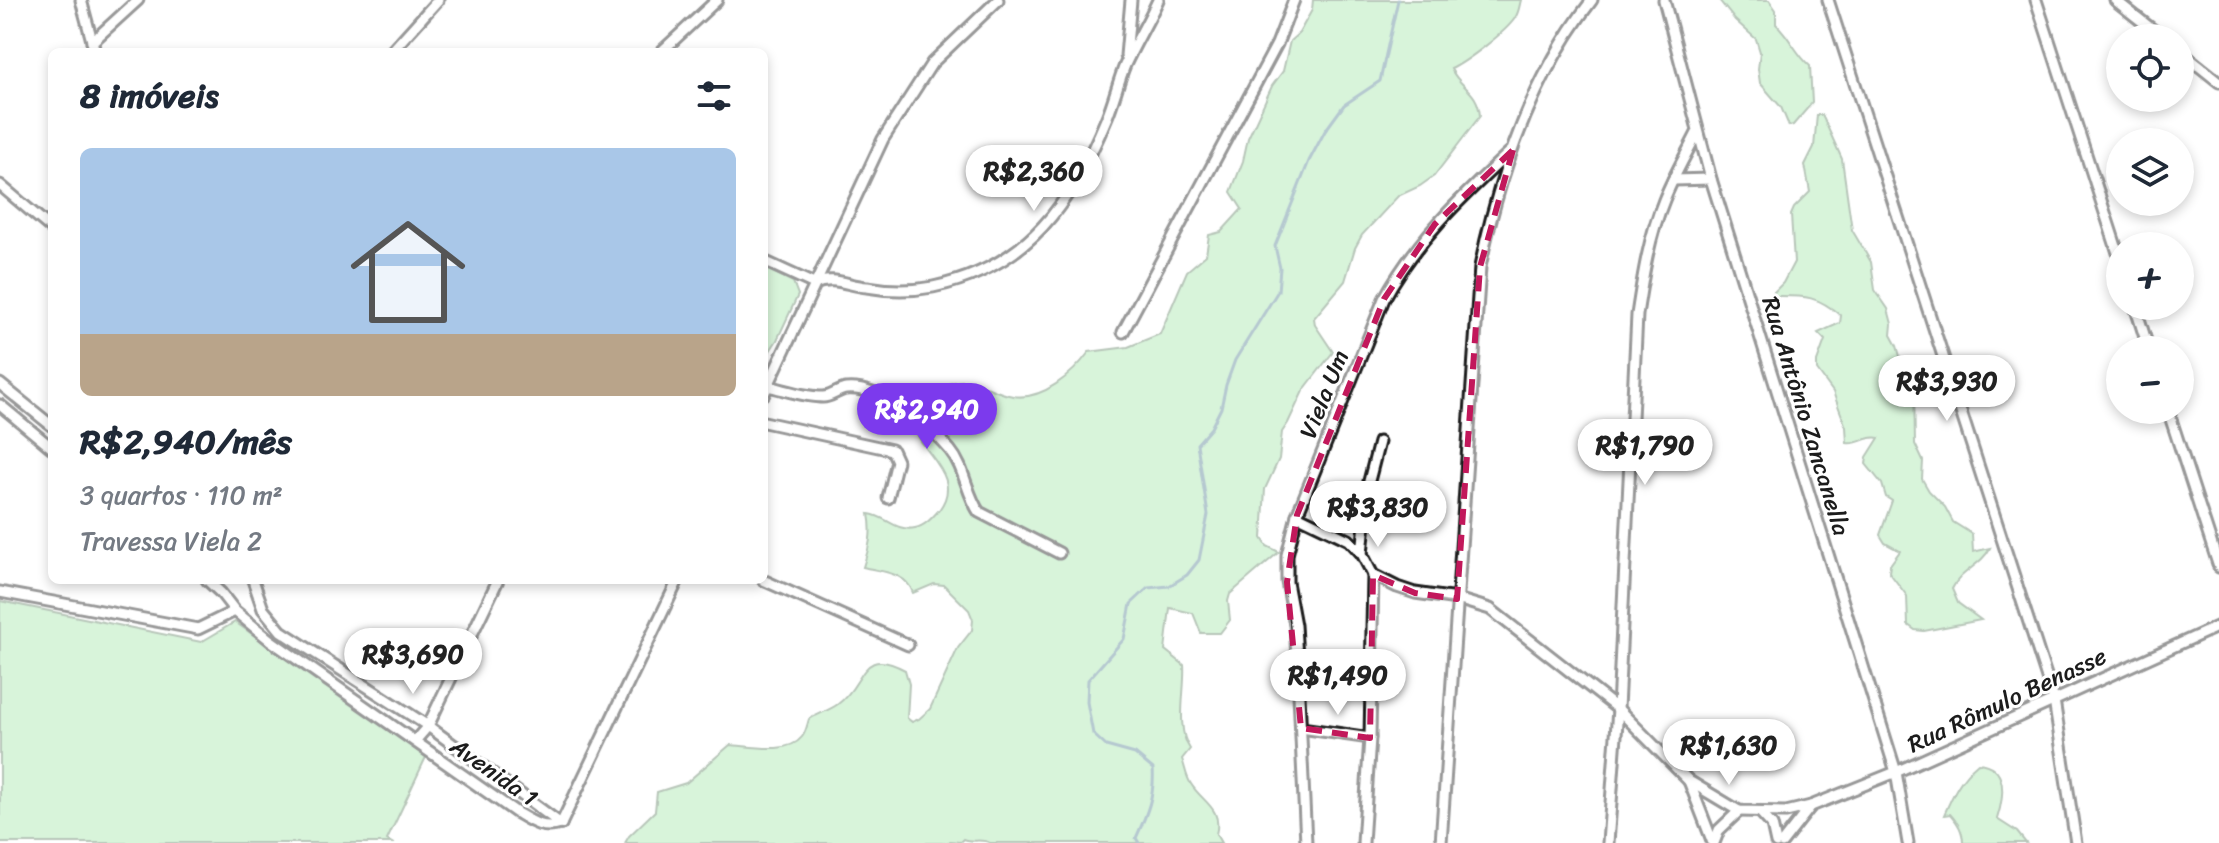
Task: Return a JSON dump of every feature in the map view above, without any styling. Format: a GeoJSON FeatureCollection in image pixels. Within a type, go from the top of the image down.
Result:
{"type":"FeatureCollection","features":[{"type":"Feature","properties":{"kind":"street"},"geometry":{"type":"LineString","coordinates":[[81,0],[93,47]]}},
{"type":"Feature","properties":{"kind":"street"},"geometry":{"type":"LineString","coordinates":[[93,47],[138,0]]}},
{"type":"Feature","properties":{"kind":"street"},"geometry":{"type":"LineString","coordinates":[[395,48],[438,0]]}},
{"type":"Feature","properties":{"kind":"street"},"geometry":{"type":"LineString","coordinates":[[665,48],[717,0]]}},
{"type":"Feature","properties":{"kind":"street"},"geometry":{"type":"LineString","coordinates":[[768,386],[883,139],[906,100],[932,63],[998,0]]}},
{"type":"Feature","properties":{"kind":"street"},"geometry":{"type":"LineString","coordinates":[[1125,66],[1131,0]]}},
{"type":"Feature","properties":{"kind":"street"},"geometry":{"type":"LineString","coordinates":[[768,263],[814,284],[825,279],[865,287],[904,290],[963,280],[987,270],[1028,243],[1055,215],[1076,182],[1106,118],[1125,66],[1158,0]]}},
{"type":"Feature","properties":{"kind":"street"},"geometry":{"type":"LineString","coordinates":[[1123,332],[1277,44],[1294,0]]}},
{"type":"Feature","properties":{"kind":"street"},"geometry":{"type":"LineString","coordinates":[[1441,843],[1480,267],[1491,213],[1513,150],[1572,26],[1592,0]]}},
{"type":"Feature","properties":{"kind":"street","name":"Rua Antônio Zancanella"},"geometry":{"type":"LineString","coordinates":[[1664,0],[1697,133],[1896,772],[1908,843]]}},
{"type":"Feature","properties":{"kind":"street"},"geometry":{"type":"LineString","coordinates":[[1828,0],[2054,700],[2076,843]]}},
{"type":"Feature","properties":{"kind":"street"},"geometry":{"type":"LineString","coordinates":[[2036,0],[2111,232]]}},
{"type":"Feature","properties":{"kind":"street"},"geometry":{"type":"LineString","coordinates":[[2115,0],[2145,24]]}},
{"type":"Feature","properties":{"kind":"street"},"geometry":{"type":"LineString","coordinates":[[2194,62],[2219,82]]}},
{"type":"Feature","properties":{"kind":"street"},"geometry":{"type":"LineString","coordinates":[[1608,843],[1618,709],[1637,315],[1645,260],[1653,231],[1673,180],[1697,133]]}},
{"type":"Feature","properties":{"kind":"street","name":"Viela Um"},"geometry":{"type":"LineString","coordinates":[[1306,843],[1295,625],[1287,582],[1287,555],[1297,515],[1396,276],[1435,224],[1513,150]]}},
{"type":"Feature","properties":{"kind":"street"},"geometry":{"type":"LineString","coordinates":[[1673,180],[1711,179]]}},
{"type":"Feature","properties":{"kind":"street"},"geometry":{"type":"LineString","coordinates":[[0,185],[48,226]]}},
{"type":"Feature","properties":{"kind":"street"},"geometry":{"type":"LineString","coordinates":[[0,384],[48,423]]}},
{"type":"Feature","properties":{"kind":"street"},"geometry":{"type":"LineString","coordinates":[[768,390],[827,397],[844,389],[866,392],[909,411],[927,424],[951,451],[979,512],[1059,553]]}},
{"type":"Feature","properties":{"kind":"street"},"geometry":{"type":"LineString","coordinates":[[0,405],[48,445]]}},
{"type":"Feature","properties":{"kind":"street"},"geometry":{"type":"LineString","coordinates":[[768,423],[892,450],[897,461],[888,498]]}},
{"type":"Feature","properties":{"kind":"street"},"geometry":{"type":"LineString","coordinates":[[2173,424],[2219,567]]}},
{"type":"Feature","properties":{"kind":"street"},"geometry":{"type":"LineString","coordinates":[[1362,554],[1369,481],[1379,442]]}},
{"type":"Feature","properties":{"kind":"street"},"geometry":{"type":"LineString","coordinates":[[1297,515],[1349,540],[1362,554],[1373,575],[1370,738],[1363,843]]}},
{"type":"Feature","properties":{"kind":"street"},"geometry":{"type":"LineString","coordinates":[[1373,575],[1415,593],[1457,599],[1490,609],[1618,709],[1689,781],[1739,811],[1719,830],[1713,843]]}},
{"type":"Feature","properties":{"kind":"street"},"geometry":{"type":"LineString","coordinates":[[768,582],[908,645]]}},
{"type":"Feature","properties":{"kind":"street","name":"Avenida 1"},"geometry":{"type":"LineString","coordinates":[[211,584],[235,611],[270,640],[415,741],[536,824],[551,828],[561,824]]}},
{"type":"Feature","properties":{"kind":"street"},"geometry":{"type":"LineString","coordinates":[[221,593],[222,584]]}},
{"type":"Feature","properties":{"kind":"street","name":"Avenida 1"},"geometry":{"type":"LineString","coordinates":[[254,584],[263,609],[281,631],[428,726],[561,824]]}},
{"type":"Feature","properties":{"kind":"street"},"geometry":{"type":"LineString","coordinates":[[415,741],[428,726],[496,584]]}},
{"type":"Feature","properties":{"kind":"street"},"geometry":{"type":"LineString","coordinates":[[561,824],[676,584]]}},
{"type":"Feature","properties":{"kind":"street"},"geometry":{"type":"LineString","coordinates":[[0,592],[198,629],[235,611]]}},
{"type":"Feature","properties":{"kind":"street","name":"Rua Rômulo Benasse"},"geometry":{"type":"LineString","coordinates":[[1739,811],[1786,812],[1811,806],[1896,772],[2219,626]]}},
{"type":"Feature","properties":{"kind":"street"},"geometry":{"type":"LineString","coordinates":[[1301,728],[1370,738]]}},
{"type":"Feature","properties":{"kind":"street"},"geometry":{"type":"LineString","coordinates":[[1689,781],[1713,843]]}},
{"type":"Feature","properties":{"kind":"street"},"geometry":{"type":"LineString","coordinates":[[1761,813],[1772,825],[1779,843],[1811,806]]}},
{"type":"Feature","properties":{"kind":"highlighted area"},"geometry":{"type":"Polygon","coordinates":[[[1513,150],[1480,267],[1457,599],[1415,593],[1373,575],[1370,738],[1301,728],[1287,582],[1297,515],[1384,299],[1435,224],[1513,150]]]}},
{"type":"Feature","properties":{"kind":"green space"},"geometry":{"type":"Polygon","coordinates":[[[1313,0],[1521,0],[1516,16],[1503,31],[1451,69],[1473,95],[1480,116],[1434,176],[1398,196],[1362,235],[1345,281],[1314,318],[1315,325],[1333,352],[1303,391],[1282,432],[1279,459],[1265,489],[1262,538],[1267,546],[1279,552],[1230,594],[1230,620],[1220,633],[1201,633],[1193,613],[1170,608],[1165,650],[1184,665],[1182,720],[1190,749],[1182,759],[1189,781],[1217,818],[1216,834],[1221,843],[990,843],[963,839],[949,843],[625,843],[655,811],[657,792],[686,783],[730,745],[778,748],[796,743],[809,719],[838,704],[871,664],[890,663],[905,670],[909,684],[907,718],[912,722],[930,709],[958,648],[972,630],[973,620],[969,610],[944,585],[934,584],[913,593],[899,577],[863,567],[870,541],[869,514],[902,528],[915,528],[925,524],[939,510],[947,492],[945,476],[917,434],[914,419],[922,404],[943,387],[961,381],[1013,396],[1035,394],[1066,377],[1089,352],[1128,347],[1160,334],[1187,271],[1206,255],[1209,235],[1221,232],[1242,209],[1231,192],[1248,138],[1272,86],[1283,71],[1290,41],[1299,33],[1312,10],[1313,0]]]}},
{"type":"Feature","properties":{"kind":"green space"},"geometry":{"type":"Polygon","coordinates":[[[1719,0],[1769,0],[1776,10],[1776,24],[1810,66],[1812,103],[1793,125],[1789,126],[1781,107],[1760,83],[1760,52],[1756,39],[1719,0]]]}},
{"type":"Feature","properties":{"kind":"green space"},"geometry":{"type":"Polygon","coordinates":[[[1817,115],[1822,115],[1842,159],[1852,230],[1871,262],[1875,290],[1888,309],[1891,335],[1904,370],[1914,384],[1915,444],[1923,461],[1922,479],[1953,522],[1972,534],[1973,552],[1990,548],[1952,589],[1958,603],[1981,620],[1924,631],[1908,625],[1907,596],[1889,572],[1900,551],[1885,543],[1880,535],[1892,501],[1886,497],[1882,484],[1866,464],[1879,438],[1847,443],[1846,427],[1833,392],[1817,370],[1825,340],[1818,333],[1840,323],[1841,316],[1816,300],[1770,296],[1783,283],[1794,262],[1791,215],[1810,192],[1805,165],[1814,147],[1817,115]]]}},
{"type":"Feature","properties":{"kind":"green space"},"geometry":{"type":"Polygon","coordinates":[[[768,270],[793,282],[798,295],[768,354],[768,270]]]}},
{"type":"Feature","properties":{"kind":"green space"},"geometry":{"type":"Polygon","coordinates":[[[0,601],[201,642],[235,622],[426,757],[387,840],[392,843],[0,843],[0,601]]]}},
{"type":"Feature","properties":{"kind":"green space"},"geometry":{"type":"Polygon","coordinates":[[[1978,763],[1995,770],[2002,784],[1997,819],[2017,832],[2026,843],[1963,843],[1955,821],[1950,814],[1944,815],[1954,793],[1978,763]]]}},
{"type":"Feature","properties":{"kind":"waterway"},"geometry":{"type":"LineString","coordinates":[[1139,843],[1136,838],[1149,804],[1153,769],[1135,754],[1106,746],[1093,734],[1087,702],[1088,680],[1124,639],[1131,604],[1148,588],[1169,586],[1187,575],[1199,560],[1208,515],[1197,444],[1211,428],[1221,408],[1235,360],[1278,291],[1280,268],[1275,246],[1309,161],[1344,105],[1380,81],[1398,0]]}}]}
